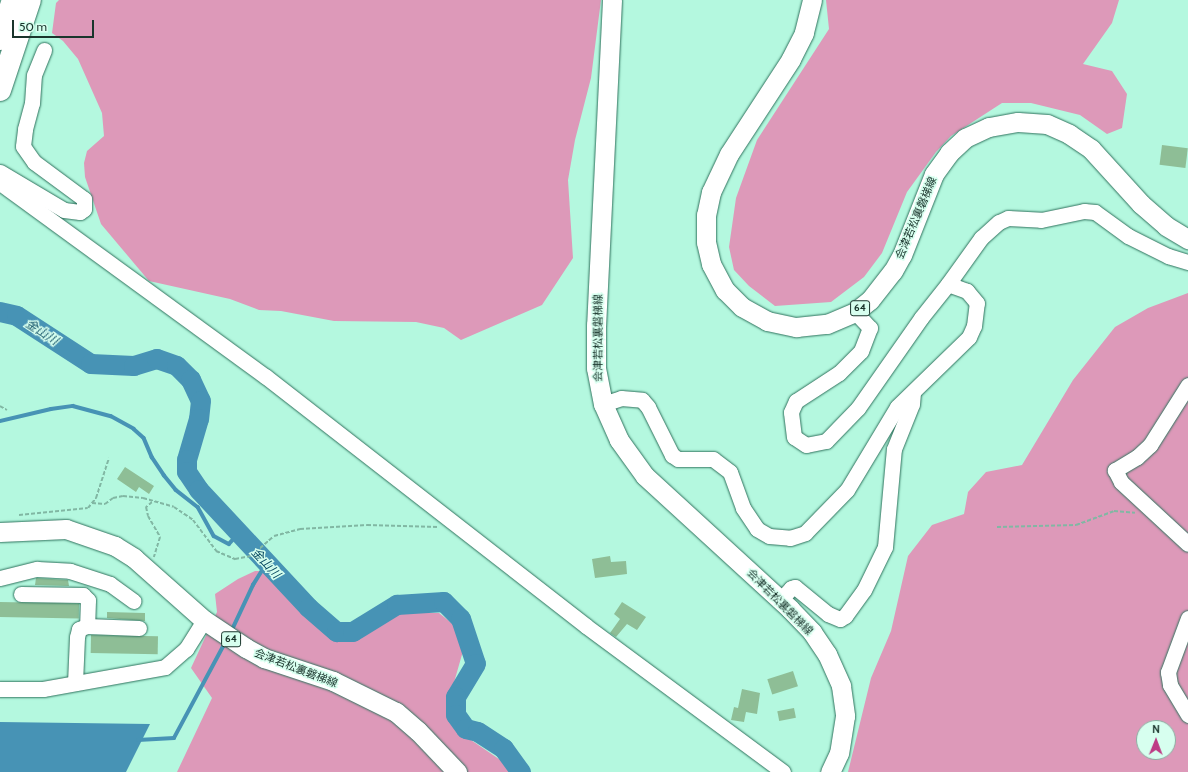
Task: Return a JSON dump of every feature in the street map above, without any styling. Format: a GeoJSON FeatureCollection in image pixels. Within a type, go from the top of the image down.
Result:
{"type":"FeatureCollection","features":[{"type":"Feature","properties":{"kind":"highway"},"geometry":{"type":"LineString","coordinates":[[0,39],[13,0]]}},
{"type":"Feature","properties":{"kind":"highway"},"geometry":{"type":"LineString","coordinates":[[0,90],[30,0]]}},
{"type":"Feature","properties":{"kind":"main road","name":"会津若松裏磐梯線"},"geometry":{"type":"LineString","coordinates":[[612,0],[596,325],[596,368],[603,404],[619,440],[645,476],[780,600],[820,643],[841,686],[845,716],[843,738],[830,772]]}},
{"type":"Feature","properties":{"kind":"main road","name":"会津若松裏磐梯線"},"geometry":{"type":"LineString","coordinates":[[812,0],[804,33],[791,59],[729,154],[716,180],[706,214],[706,242],[711,264],[725,290],[742,307],[767,321],[796,327],[811,327],[827,324],[856,312],[870,300],[893,271],[902,255],[934,174],[949,153],[965,138],[989,127],[1018,122],[1047,124],[1069,134],[1091,149],[1141,204],[1166,226],[1188,239]]}},
{"type":"Feature","properties":{"kind":"main road","name":"会津若松裏磐梯線"},"geometry":{"type":"LineString","coordinates":[[0,532],[66,529],[115,546],[134,558],[204,620],[226,637],[264,658],[333,681],[396,712],[418,731],[457,772]]}},
{"type":"Feature","properties":{"kind":"street"},"geometry":{"type":"LineString","coordinates":[[0,172],[7,174],[64,210],[80,212],[84,209],[84,199],[34,162],[23,146],[24,128],[32,103],[34,75],[44,50]]}},
{"type":"Feature","properties":{"kind":"street"},"geometry":{"type":"LineString","coordinates":[[0,183],[265,376],[586,626],[783,772]]}},
{"type":"Feature","properties":{"kind":"street"},"geometry":{"type":"LineString","coordinates":[[856,312],[870,328],[861,352],[839,373],[796,401],[791,412],[794,437],[806,445],[826,440],[858,408],[920,318],[948,284],[981,238],[998,222],[1008,218],[1041,220],[1084,211],[1095,212],[1128,236],[1168,256],[1188,262]]}},
{"type":"Feature","properties":{"kind":"street"},"geometry":{"type":"LineString","coordinates":[[603,404],[621,398],[642,400],[648,407],[672,455],[678,459],[713,459],[730,472],[743,508],[757,530],[769,536],[790,538],[806,533],[847,490],[896,407],[961,346],[974,326],[977,312],[974,297],[948,284]]}},
{"type":"Feature","properties":{"kind":"street"},"geometry":{"type":"LineString","coordinates":[[1188,385],[1150,445],[1137,458],[1115,470],[1121,482],[1156,517],[1188,544]]}},
{"type":"Feature","properties":{"kind":"street"},"geometry":{"type":"LineString","coordinates":[[780,600],[791,588],[795,587],[828,614],[840,619],[845,616],[864,590],[885,547],[894,449],[912,404],[913,392]]}},
{"type":"Feature","properties":{"kind":"street"},"geometry":{"type":"LineString","coordinates":[[0,578],[37,569],[70,571],[110,584],[133,601]]}},
{"type":"Feature","properties":{"kind":"street"},"geometry":{"type":"LineString","coordinates":[[21,594],[83,595],[88,600],[87,626]]}},
{"type":"Feature","properties":{"kind":"street"},"geometry":{"type":"LineString","coordinates":[[1188,618],[1168,672],[1170,685],[1188,715]]}},
{"type":"Feature","properties":{"kind":"street"},"geometry":{"type":"LineString","coordinates":[[0,690],[43,689],[165,667],[186,649],[204,620]]}},
{"type":"Feature","properties":{"kind":"street"},"geometry":{"type":"LineString","coordinates":[[75,683],[76,638],[79,629],[87,626],[139,628]]}},
{"type":"Feature","properties":{"kind":"path"},"geometry":{"type":"LineString","coordinates":[[0,406],[7,410]]}},
{"type":"Feature","properties":{"kind":"path"},"geometry":{"type":"LineString","coordinates":[[17,516],[44,511],[88,508],[96,498],[109,458]]}},
{"type":"Feature","properties":{"kind":"path"},"geometry":{"type":"LineString","coordinates":[[92,503],[105,504],[113,498],[123,496],[152,501],[174,507],[193,520],[222,556],[235,559],[251,556],[274,536],[300,529],[367,525],[459,526]]}},
{"type":"Feature","properties":{"kind":"path"},"geometry":{"type":"LineString","coordinates":[[152,501],[146,508],[150,523],[159,533],[160,540],[152,560]]}},
{"type":"Feature","properties":{"kind":"path"},"geometry":{"type":"LineString","coordinates":[[997,527],[1076,525],[1114,511],[1156,517]]}},
{"type":"Feature","properties":{"kind":"shaded area"},"geometry":{"type":"Polygon","coordinates":[[[59,0],[601,0],[591,78],[575,140],[568,180],[573,258],[542,305],[461,340],[444,328],[416,322],[334,321],[281,311],[259,310],[230,299],[149,281],[101,224],[85,177],[84,163],[87,151],[104,136],[102,113],[78,59],[63,41],[52,33],[56,3],[59,0]]]}},
{"type":"Feature","properties":{"kind":"shaded area"},"geometry":{"type":"Polygon","coordinates":[[[826,0],[1119,0],[1112,23],[1083,64],[1112,71],[1127,94],[1122,128],[1107,134],[1080,115],[1031,103],[1002,103],[951,136],[936,152],[907,192],[882,253],[864,277],[831,302],[775,306],[749,286],[734,270],[729,247],[736,198],[757,140],[829,29],[826,0]]]}},
{"type":"Feature","properties":{"kind":"shaded area"},"geometry":{"type":"Polygon","coordinates":[[[1188,293],[1188,772],[848,772],[871,678],[891,631],[908,556],[932,525],[964,514],[968,492],[986,472],[1022,465],[1073,380],[1115,327],[1148,308],[1188,293]]]}},
{"type":"Feature","properties":{"kind":"shaded area"},"geometry":{"type":"Polygon","coordinates":[[[255,571],[267,571],[283,583],[318,623],[347,634],[366,633],[386,615],[395,612],[414,608],[425,613],[439,613],[454,625],[463,651],[453,686],[452,714],[468,738],[518,772],[177,772],[212,698],[191,668],[217,612],[215,594],[238,579],[255,571]]]}},
{"type":"Feature","properties":{"kind":"water"},"geometry":{"type":"Polygon","coordinates":[[[0,722],[150,724],[126,772],[0,772],[0,722]]]}},
{"type":"Feature","properties":{"kind":"building"},"geometry":{"type":"Polygon","coordinates":[[[1162,145],[1188,148],[1185,168],[1160,165],[1162,145]]]}},
{"type":"Feature","properties":{"kind":"building"},"geometry":{"type":"Polygon","coordinates":[[[125,467],[154,486],[149,494],[139,487],[136,492],[117,479],[125,467]]]}},
{"type":"Feature","properties":{"kind":"building"},"geometry":{"type":"Polygon","coordinates":[[[610,556],[611,562],[626,561],[627,574],[595,578],[592,559],[610,556]]]}},
{"type":"Feature","properties":{"kind":"building"},"geometry":{"type":"Polygon","coordinates":[[[36,578],[68,580],[69,586],[35,585],[36,578]]]}},
{"type":"Feature","properties":{"kind":"building"},"geometry":{"type":"Polygon","coordinates":[[[0,602],[79,603],[79,618],[0,617],[0,602]]]}},
{"type":"Feature","properties":{"kind":"building"},"geometry":{"type":"Polygon","coordinates":[[[622,602],[646,617],[637,630],[627,624],[616,637],[610,633],[620,619],[614,614],[622,602]]]}},
{"type":"Feature","properties":{"kind":"building"},"geometry":{"type":"Polygon","coordinates":[[[107,612],[145,613],[145,621],[107,618],[107,612]]]}},
{"type":"Feature","properties":{"kind":"building"},"geometry":{"type":"Polygon","coordinates":[[[91,635],[158,636],[158,654],[91,653],[91,635]]]}},
{"type":"Feature","properties":{"kind":"building"},"geometry":{"type":"Polygon","coordinates":[[[793,671],[798,686],[772,695],[767,679],[793,671]]]}},
{"type":"Feature","properties":{"kind":"building"},"geometry":{"type":"Polygon","coordinates":[[[742,689],[760,693],[757,714],[746,712],[744,722],[731,720],[734,707],[738,708],[742,689]]]}},
{"type":"Feature","properties":{"kind":"building"},"geometry":{"type":"Polygon","coordinates":[[[794,708],[796,718],[779,721],[777,711],[794,708]]]}},
{"type":"Feature","properties":{"kind":"waterway","name":"金山川"},"geometry":{"type":"LineString","coordinates":[[0,312],[17,316],[91,364],[134,366],[157,359],[177,366],[191,380],[201,401],[199,419],[187,460],[187,472],[199,490],[309,608],[337,632],[353,632],[397,605],[444,602],[461,619],[476,664],[456,697],[456,715],[466,729],[478,732],[504,749],[521,772]]}},
{"type":"Feature","properties":{"kind":"waterway"},"geometry":{"type":"LineString","coordinates":[[0,421],[51,409],[73,406],[111,416],[134,429],[144,438],[152,457],[164,475],[176,490],[198,507],[214,536],[229,544],[239,533]]}},
{"type":"Feature","properties":{"kind":"waterway"},"geometry":{"type":"LineString","coordinates":[[231,632],[253,585],[267,563]]}},
{"type":"Feature","properties":{"kind":"waterway"},"geometry":{"type":"LineString","coordinates":[[138,740],[174,738],[226,641]]}}]}
